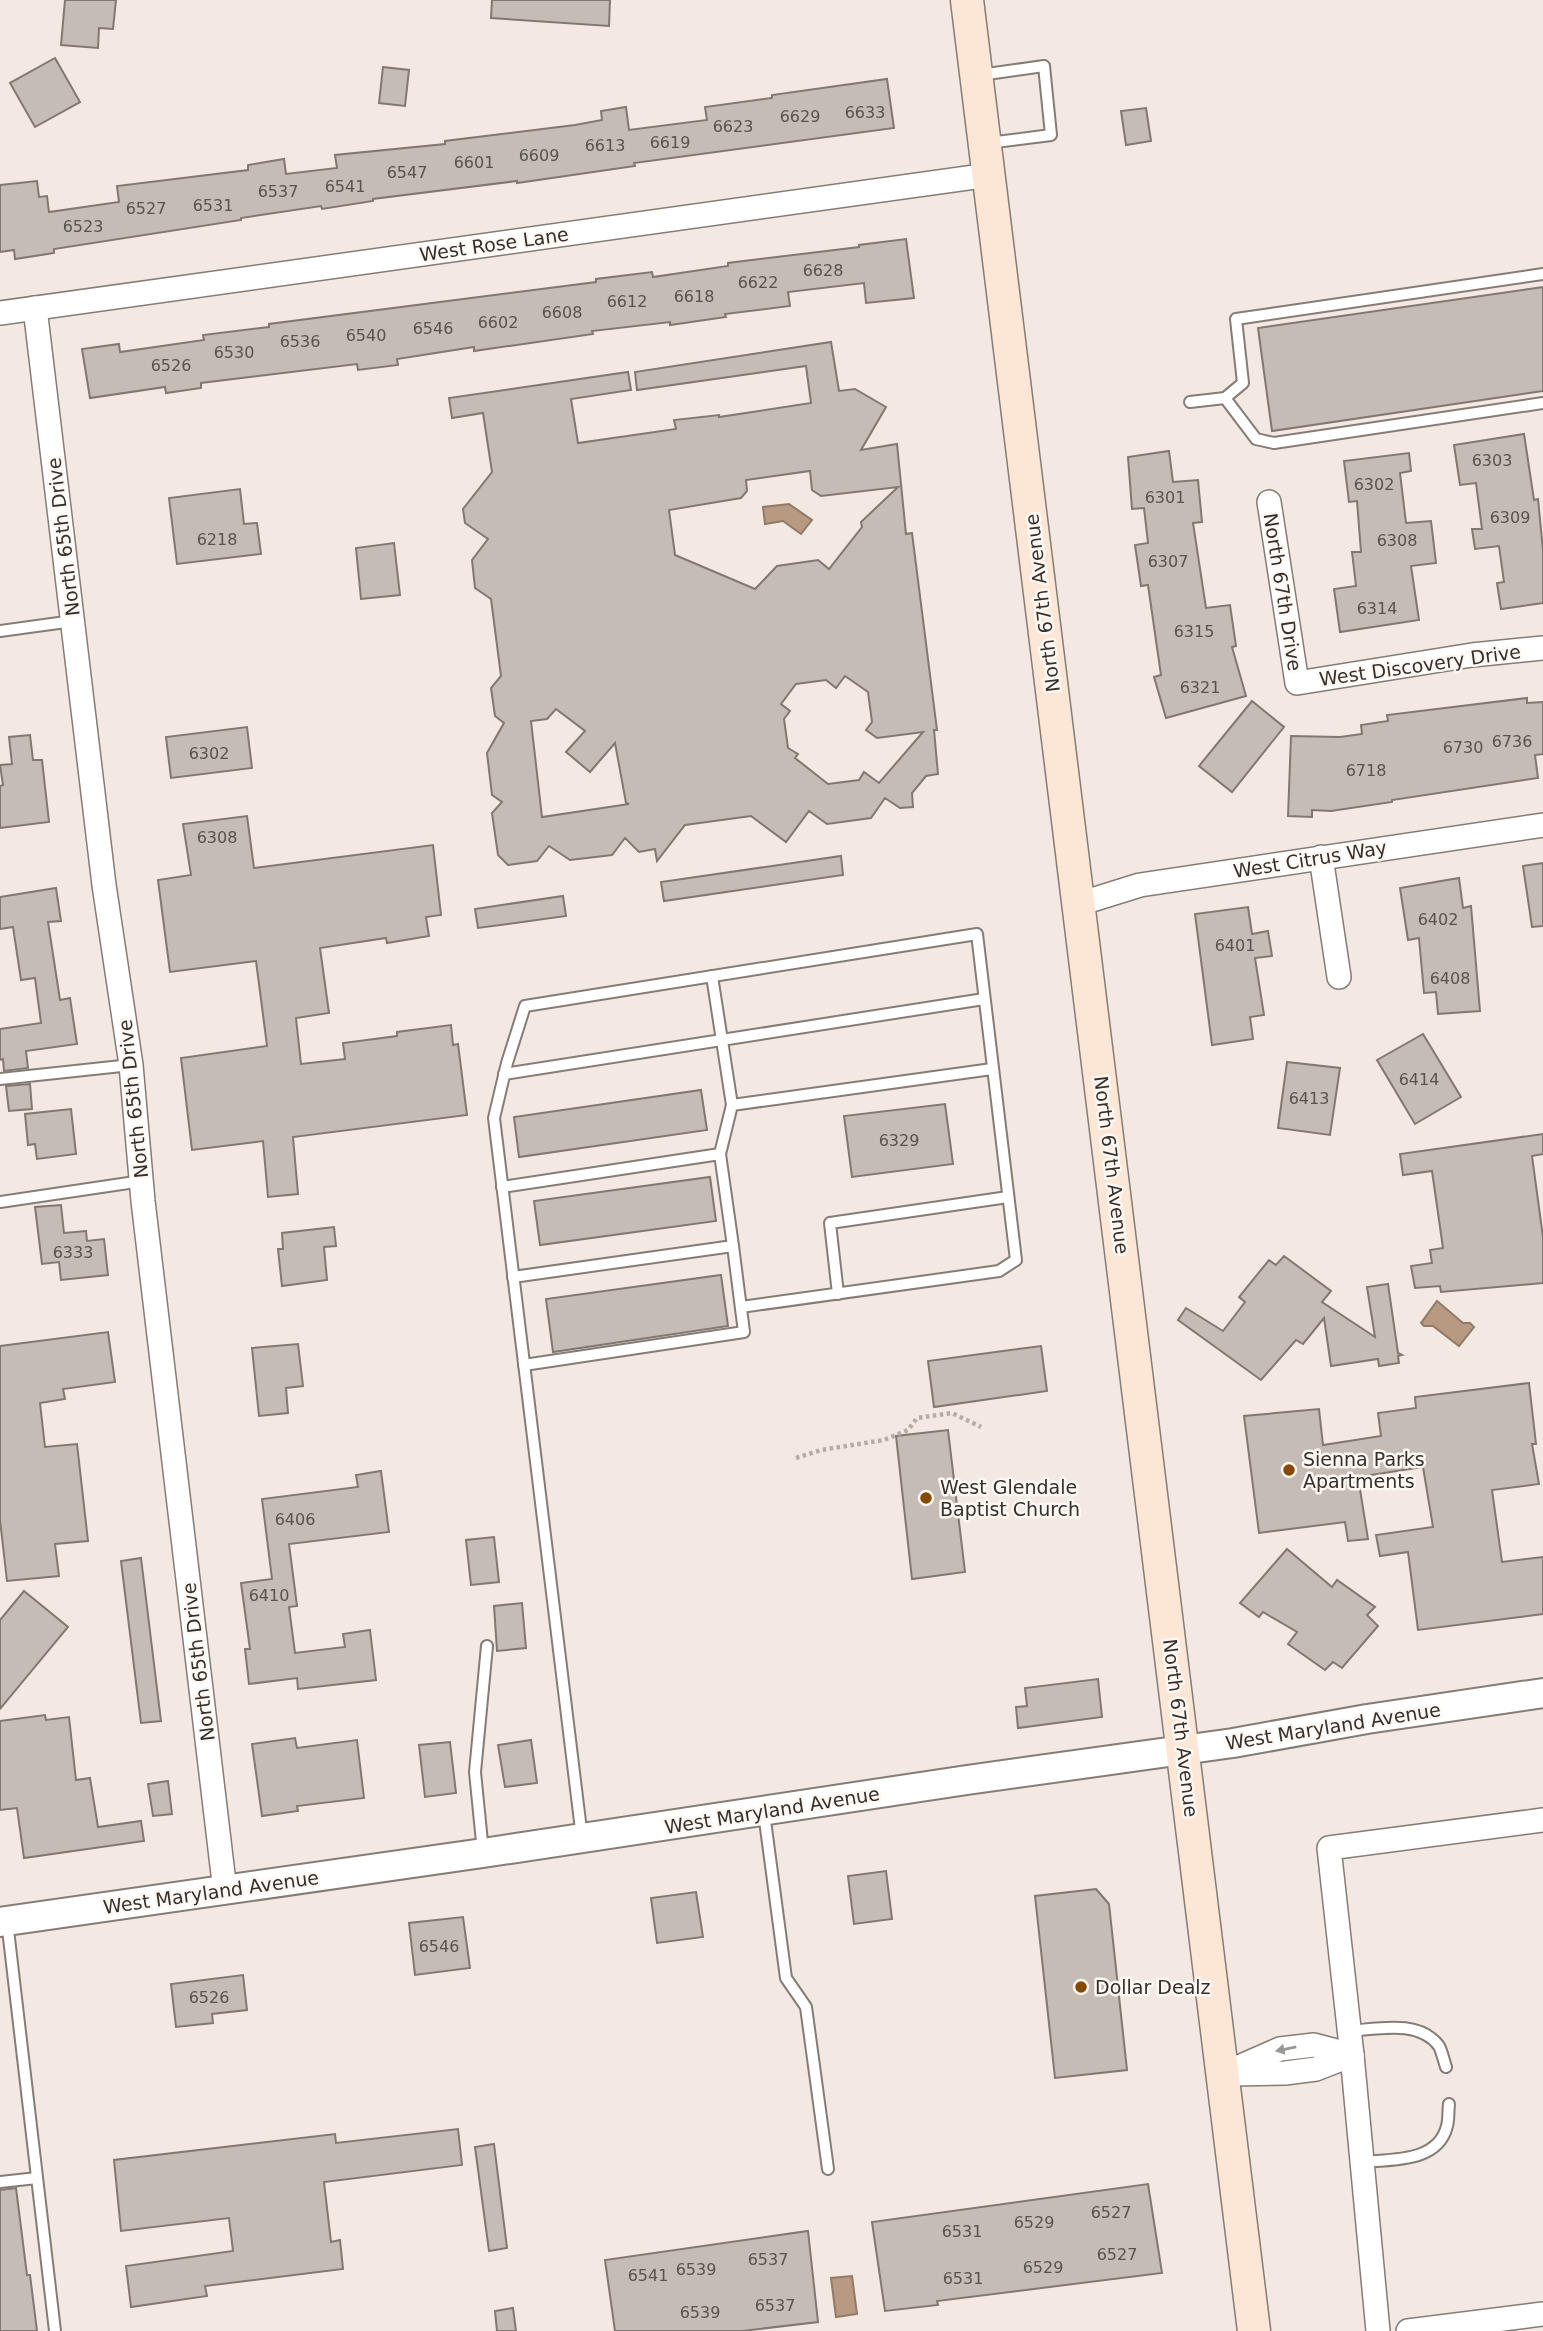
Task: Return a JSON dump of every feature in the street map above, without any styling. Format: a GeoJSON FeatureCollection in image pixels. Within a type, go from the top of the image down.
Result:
{"type":"FeatureCollection","features":[{"type":"Feature","properties":{"kind":"main road","name":"North 67th Avenue"},"geometry":{"type":"LineString","coordinates":[[967,0],[1254,2331]]}},
{"type":"Feature","properties":{"kind":"street"},"geometry":{"type":"LineString","coordinates":[[967,0],[974,0]]}},
{"type":"Feature","properties":{"kind":"street","name":"West Rose Lane"},"geometry":{"type":"LineString","coordinates":[[0,313],[989,175]]}},
{"type":"Feature","properties":{"kind":"street","name":"North 65th Drive"},"geometry":{"type":"LineString","coordinates":[[36,308],[104,885],[131,1065],[142,1181],[225,1891]]}},
{"type":"Feature","properties":{"kind":"street","name":"North 67th Drive"},"geometry":{"type":"LineString","coordinates":[[1269,502],[1297,683]]}},
{"type":"Feature","properties":{"kind":"street","name":"West Discovery Drive"},"geometry":{"type":"LineString","coordinates":[[1297,683],[1472,655],[1543,648]]}},
{"type":"Feature","properties":{"kind":"street","name":"West Citrus Way"},"geometry":{"type":"LineString","coordinates":[[1079,904],[1140,885],[1543,825]]}},
{"type":"Feature","properties":{"kind":"street"},"geometry":{"type":"LineString","coordinates":[[1321,857],[1339,977]]}},
{"type":"Feature","properties":{"kind":"street","name":"West Maryland Avenue"},"geometry":{"type":"LineString","coordinates":[[4,1922],[1184,1750],[1543,1693]]}},
{"type":"Feature","properties":{"kind":"street"},"geometry":{"type":"LineString","coordinates":[[1378,2331],[1329,1847],[1543,1820]]}},
{"type":"Feature","properties":{"kind":"street"},"geometry":{"type":"LineString","coordinates":[[1223,2074],[1280,2049],[1314,2045],[1352,2055]]}},
{"type":"Feature","properties":{"kind":"street"},"geometry":{"type":"LineString","coordinates":[[1408,2331],[1543,2314]]}},
{"type":"Feature","properties":{"kind":"lane"},"geometry":{"type":"LineString","coordinates":[[976,75],[1044,66],[1051,135],[985,144]]}},
{"type":"Feature","properties":{"kind":"lane"},"geometry":{"type":"LineString","coordinates":[[1190,402],[1225,398],[1243,383],[1236,319],[1543,274]]}},
{"type":"Feature","properties":{"kind":"lane"},"geometry":{"type":"LineString","coordinates":[[1225,398],[1256,439],[1274,443],[1543,403]]}},
{"type":"Feature","properties":{"kind":"lane"},"geometry":{"type":"LineString","coordinates":[[0,631],[73,621]]}},
{"type":"Feature","properties":{"kind":"lane"},"geometry":{"type":"LineString","coordinates":[[582,1838],[494,1118],[525,1006],[976,934],[1016,1260],[999,1271],[741,1307]]}},
{"type":"Feature","properties":{"kind":"lane"},"geometry":{"type":"LineString","coordinates":[[524,1366],[744,1332],[720,1154],[732,1105],[712,976]]}},
{"type":"Feature","properties":{"kind":"lane"},"geometry":{"type":"LineString","coordinates":[[504,1074],[984,999]]}},
{"type":"Feature","properties":{"kind":"lane"},"geometry":{"type":"LineString","coordinates":[[0,1079],[131,1065]]}},
{"type":"Feature","properties":{"kind":"lane"},"geometry":{"type":"LineString","coordinates":[[732,1105],[992,1069]]}},
{"type":"Feature","properties":{"kind":"lane"},"geometry":{"type":"LineString","coordinates":[[502,1187],[720,1154]]}},
{"type":"Feature","properties":{"kind":"lane"},"geometry":{"type":"LineString","coordinates":[[0,1202],[142,1181]]}},
{"type":"Feature","properties":{"kind":"lane"},"geometry":{"type":"LineString","coordinates":[[838,1294],[830,1223],[1008,1197]]}},
{"type":"Feature","properties":{"kind":"lane"},"geometry":{"type":"LineString","coordinates":[[513,1277],[733,1246]]}},
{"type":"Feature","properties":{"kind":"lane"},"geometry":{"type":"LineString","coordinates":[[483,1853],[475,1772],[487,1646]]}},
{"type":"Feature","properties":{"kind":"lane"},"geometry":{"type":"LineString","coordinates":[[764,1811],[786,1978],[806,2007],[828,2169]]}},
{"type":"Feature","properties":{"kind":"lane"},"geometry":{"type":"LineString","coordinates":[[4,1922],[55,2331]]}},
{"type":"Feature","properties":{"kind":"lane"},"geometry":{"type":"LineString","coordinates":[[1349,2031],[1408,2027],[1425,2034],[1439,2047],[1446,2067]]}},
{"type":"Feature","properties":{"kind":"lane"},"geometry":{"type":"LineString","coordinates":[[1362,2162],[1415,2157],[1437,2145],[1447,2128],[1449,2104]]}},
{"type":"Feature","properties":{"kind":"lane"},"geometry":{"type":"LineString","coordinates":[[0,2182],[37,2178]]}},
{"type":"Feature","properties":{"kind":"path"},"geometry":{"type":"LineString","coordinates":[[796,1458],[821,1450],[884,1440],[908,1430],[917,1418],[951,1413],[981,1427]]}},
{"type":"Feature","properties":{"kind":"shaded area"},"geometry":{"type":"Polygon","coordinates":[[[789,504],[812,520],[801,534],[783,521],[765,524],[763,507],[789,504]]]}},
{"type":"Feature","properties":{"kind":"shaded area"},"geometry":{"type":"Polygon","coordinates":[[[1437,1301],[1463,1323],[1470,1323],[1474,1327],[1459,1346],[1433,1326],[1424,1326],[1421,1323],[1437,1301]]]}},
{"type":"Feature","properties":{"kind":"shaded area"},"geometry":{"type":"Polygon","coordinates":[[[852,2276],[857,2314],[836,2317],[831,2278],[852,2276]]]}},
{"type":"Feature","properties":{"kind":"building"},"geometry":{"type":"Polygon","coordinates":[[[65,0],[116,0],[113,29],[99,28],[98,48],[61,45],[65,0]]]}},
{"type":"Feature","properties":{"kind":"building"},"geometry":{"type":"Polygon","coordinates":[[[492,0],[610,0],[609,26],[491,18],[492,0]]]}},
{"type":"Feature","properties":{"kind":"building"},"geometry":{"type":"Polygon","coordinates":[[[55,58],[80,102],[35,127],[10,83],[55,58]]]}},
{"type":"Feature","properties":{"kind":"building"},"geometry":{"type":"Polygon","coordinates":[[[383,67],[409,70],[405,106],[379,103],[383,67]]]}},
{"type":"Feature","properties":{"kind":"building"},"geometry":{"type":"Polygon","coordinates":[[[887,79],[894,128],[634,163],[635,166],[517,183],[373,199],[322,209],[321,206],[54,249],[54,253],[15,259],[14,250],[0,252],[0,185],[37,181],[39,197],[47,196],[49,212],[119,202],[117,186],[248,170],[248,165],[284,159],[286,174],[337,168],[335,155],[445,144],[445,141],[575,125],[602,120],[601,111],[626,107],[629,130],[707,120],[705,107],[887,79]]]}},
{"type":"Feature","properties":{"kind":"building"},"geometry":{"type":"Polygon","coordinates":[[[1146,108],[1151,141],[1126,145],[1121,111],[1146,108]]]}},
{"type":"Feature","properties":{"kind":"building"},"geometry":{"type":"Polygon","coordinates":[[[906,239],[914,298],[866,303],[864,283],[788,292],[790,306],[725,314],[726,317],[670,325],[670,322],[592,331],[593,334],[474,351],[474,347],[397,359],[398,365],[358,370],[357,364],[201,383],[201,388],[166,393],[165,387],[90,398],[82,349],[119,344],[120,352],[204,340],[203,335],[269,327],[269,324],[596,282],[596,279],[652,272],[653,277],[728,266],[728,263],[906,239]]]}},
{"type":"Feature","properties":{"kind":"building"},"geometry":{"type":"Polygon","coordinates":[[[1543,287],[1543,391],[1272,431],[1258,328],[1543,287]]]}},
{"type":"Feature","properties":{"kind":"building"},"geometry":{"type":"Polygon","coordinates":[[[831,342],[839,391],[855,389],[886,407],[861,450],[897,444],[906,534],[912,533],[937,730],[934,730],[938,774],[926,776],[912,793],[913,807],[900,808],[885,798],[871,818],[827,824],[809,811],[786,842],[751,816],[685,825],[657,861],[655,849],[639,852],[625,838],[612,855],[570,860],[549,846],[537,861],[508,865],[498,855],[492,813],[502,802],[492,795],[487,753],[504,723],[495,716],[491,688],[501,676],[491,599],[475,588],[472,560],[488,539],[465,523],[463,509],[492,472],[483,413],[452,418],[449,398],[628,372],[631,390],[571,399],[578,443],[676,429],[674,420],[719,417],[811,403],[806,366],[637,390],[635,372],[831,342]],[[810,471],[746,480],[747,491],[741,498],[669,510],[675,555],[755,589],[777,566],[818,560],[829,569],[862,527],[861,522],[898,487],[821,496],[812,490],[810,471]],[[845,676],[836,688],[826,680],[796,684],[781,704],[790,711],[784,719],[788,748],[798,754],[795,758],[828,784],[859,780],[864,772],[879,783],[923,732],[877,738],[866,730],[872,722],[868,692],[845,676]],[[556,709],[547,719],[531,721],[542,817],[629,804],[626,803],[615,743],[590,772],[566,752],[585,731],[556,709]]]}},
{"type":"Feature","properties":{"kind":"building"},"geometry":{"type":"Polygon","coordinates":[[[1524,434],[1534,500],[1538,499],[1543,550],[1543,603],[1501,609],[1497,583],[1504,582],[1499,546],[1475,549],[1472,529],[1482,529],[1476,483],[1460,485],[1454,445],[1524,434]]]}},
{"type":"Feature","properties":{"kind":"building"},"geometry":{"type":"Polygon","coordinates":[[[1169,451],[1173,482],[1198,480],[1202,522],[1193,523],[1206,608],[1230,605],[1236,646],[1232,647],[1246,696],[1166,718],[1154,677],[1161,675],[1148,585],[1141,586],[1135,545],[1148,543],[1144,508],[1132,509],[1128,457],[1169,451]]]}},
{"type":"Feature","properties":{"kind":"building"},"geometry":{"type":"Polygon","coordinates":[[[1409,453],[1411,471],[1400,473],[1406,523],[1431,521],[1436,563],[1411,566],[1419,620],[1340,632],[1334,589],[1356,586],[1352,552],[1361,552],[1357,501],[1349,502],[1344,461],[1409,453]]]}},
{"type":"Feature","properties":{"kind":"building"},"geometry":{"type":"Polygon","coordinates":[[[240,489],[244,524],[257,523],[261,554],[177,564],[169,498],[240,489]]]}},
{"type":"Feature","properties":{"kind":"building"},"geometry":{"type":"Polygon","coordinates":[[[394,543],[400,595],[361,599],[356,548],[394,543]]]}},
{"type":"Feature","properties":{"kind":"building"},"geometry":{"type":"Polygon","coordinates":[[[1527,698],[1527,703],[1543,702],[1543,754],[1535,755],[1538,778],[1331,811],[1312,810],[1312,817],[1288,816],[1291,736],[1340,737],[1362,734],[1361,725],[1388,721],[1387,715],[1527,698]]]}},
{"type":"Feature","properties":{"kind":"building"},"geometry":{"type":"Polygon","coordinates":[[[1252,701],[1284,727],[1232,792],[1199,766],[1252,701]]]}},
{"type":"Feature","properties":{"kind":"building"},"geometry":{"type":"Polygon","coordinates":[[[247,727],[252,768],[171,778],[166,737],[247,727]]]}},
{"type":"Feature","properties":{"kind":"building"},"geometry":{"type":"Polygon","coordinates":[[[30,735],[33,760],[42,760],[49,822],[0,828],[0,786],[3,785],[0,765],[12,764],[9,737],[30,735]]]}},
{"type":"Feature","properties":{"kind":"building"},"geometry":{"type":"Polygon","coordinates":[[[247,816],[254,868],[433,845],[441,915],[426,917],[429,936],[387,943],[386,938],[320,948],[329,1013],[296,1018],[301,1064],[345,1059],[343,1043],[451,1025],[453,1045],[458,1044],[467,1115],[293,1137],[298,1194],[268,1197],[263,1141],[192,1150],[181,1058],[267,1046],[256,961],[170,972],[158,880],[191,875],[183,824],[247,816]]]}},
{"type":"Feature","properties":{"kind":"building"},"geometry":{"type":"Polygon","coordinates":[[[841,856],[843,875],[664,901],[661,882],[841,856]]]}},
{"type":"Feature","properties":{"kind":"building"},"geometry":{"type":"Polygon","coordinates":[[[1543,863],[1543,926],[1532,927],[1523,866],[1543,863]]]}},
{"type":"Feature","properties":{"kind":"building"},"geometry":{"type":"Polygon","coordinates":[[[1459,878],[1463,908],[1471,906],[1480,1011],[1438,1014],[1436,992],[1424,993],[1419,938],[1408,940],[1400,888],[1459,878]]]}},
{"type":"Feature","properties":{"kind":"building"},"geometry":{"type":"Polygon","coordinates":[[[56,888],[61,921],[48,922],[60,1000],[70,998],[77,1044],[26,1051],[28,1068],[4,1071],[3,1059],[0,1060],[0,1029],[41,1023],[35,978],[21,980],[13,927],[0,929],[0,897],[56,888]]]}},
{"type":"Feature","properties":{"kind":"building"},"geometry":{"type":"Polygon","coordinates":[[[563,896],[566,916],[478,928],[475,909],[563,896]]]}},
{"type":"Feature","properties":{"kind":"building"},"geometry":{"type":"Polygon","coordinates":[[[1248,907],[1252,934],[1268,931],[1272,956],[1255,958],[1264,1015],[1250,1017],[1253,1039],[1212,1045],[1195,914],[1248,907]]]}},
{"type":"Feature","properties":{"kind":"building"},"geometry":{"type":"Polygon","coordinates":[[[1423,1034],[1461,1097],[1415,1124],[1377,1060],[1423,1034]]]}},
{"type":"Feature","properties":{"kind":"building"},"geometry":{"type":"Polygon","coordinates":[[[1287,1062],[1340,1068],[1330,1135],[1278,1128],[1287,1062]]]}},
{"type":"Feature","properties":{"kind":"building"},"geometry":{"type":"Polygon","coordinates":[[[30,1084],[32,1109],[9,1111],[6,1086],[30,1084]]]}},
{"type":"Feature","properties":{"kind":"building"},"geometry":{"type":"Polygon","coordinates":[[[701,1090],[707,1130],[519,1157],[514,1117],[701,1090]]]}},
{"type":"Feature","properties":{"kind":"building"},"geometry":{"type":"Polygon","coordinates":[[[945,1104],[953,1164],[852,1177],[844,1116],[945,1104]]]}},
{"type":"Feature","properties":{"kind":"building"},"geometry":{"type":"Polygon","coordinates":[[[71,1109],[76,1154],[37,1159],[35,1144],[28,1145],[25,1114],[71,1109]]]}},
{"type":"Feature","properties":{"kind":"building"},"geometry":{"type":"Polygon","coordinates":[[[1543,1134],[1543,1154],[1532,1156],[1543,1237],[1543,1283],[1441,1292],[1440,1286],[1415,1288],[1411,1266],[1432,1263],[1430,1250],[1443,1248],[1432,1171],[1403,1175],[1400,1154],[1543,1134]]]}},
{"type":"Feature","properties":{"kind":"building"},"geometry":{"type":"Polygon","coordinates":[[[710,1177],[716,1221],[540,1245],[534,1201],[710,1177]]]}},
{"type":"Feature","properties":{"kind":"building"},"geometry":{"type":"Polygon","coordinates":[[[61,1205],[64,1233],[86,1231],[87,1241],[104,1239],[108,1275],[61,1280],[59,1262],[42,1264],[35,1207],[61,1205]]]}},
{"type":"Feature","properties":{"kind":"building"},"geometry":{"type":"Polygon","coordinates":[[[334,1227],[336,1246],[324,1247],[327,1280],[282,1286],[278,1249],[283,1249],[282,1233],[334,1227]]]}},
{"type":"Feature","properties":{"kind":"building"},"geometry":{"type":"Polygon","coordinates":[[[1284,1256],[1331,1291],[1322,1302],[1375,1337],[1367,1287],[1388,1284],[1398,1353],[1402,1355],[1398,1356],[1399,1363],[1379,1366],[1378,1359],[1331,1366],[1324,1318],[1303,1344],[1296,1340],[1261,1380],[1178,1320],[1186,1308],[1223,1331],[1245,1302],[1239,1297],[1269,1260],[1276,1265],[1284,1256]]]}},
{"type":"Feature","properties":{"kind":"building"},"geometry":{"type":"Polygon","coordinates":[[[721,1275],[728,1326],[553,1352],[546,1299],[721,1275]]]}},
{"type":"Feature","properties":{"kind":"building"},"geometry":{"type":"Polygon","coordinates":[[[108,1332],[115,1382],[63,1389],[65,1399],[40,1403],[45,1447],[77,1444],[88,1541],[55,1544],[59,1576],[7,1581],[0,1520],[0,1346],[108,1332]]]}},
{"type":"Feature","properties":{"kind":"building"},"geometry":{"type":"Polygon","coordinates":[[[298,1344],[303,1386],[286,1388],[288,1413],[259,1416],[252,1348],[298,1344]]]}},
{"type":"Feature","properties":{"kind":"building"},"geometry":{"type":"Polygon","coordinates":[[[1041,1346],[1047,1391],[934,1407],[928,1361],[1041,1346]]]}},
{"type":"Feature","properties":{"kind":"building"},"geometry":{"type":"Polygon","coordinates":[[[1529,1383],[1536,1444],[1532,1444],[1539,1484],[1492,1490],[1502,1562],[1543,1557],[1543,1614],[1418,1630],[1408,1552],[1380,1556],[1376,1535],[1433,1527],[1423,1467],[1358,1477],[1368,1539],[1348,1541],[1345,1522],[1259,1533],[1244,1416],[1319,1409],[1323,1445],[1381,1436],[1378,1413],[1416,1408],[1415,1397],[1529,1383]]]}},
{"type":"Feature","properties":{"kind":"building"},"geometry":{"type":"Polygon","coordinates":[[[948,1430],[965,1572],[912,1579],[896,1436],[948,1430]]]}},
{"type":"Feature","properties":{"kind":"building"},"geometry":{"type":"Polygon","coordinates":[[[381,1471],[389,1532],[289,1544],[297,1606],[289,1607],[295,1653],[345,1647],[343,1634],[370,1630],[376,1680],[298,1689],[297,1678],[249,1684],[245,1649],[250,1649],[241,1583],[272,1579],[262,1499],[358,1487],[356,1475],[381,1471]]]}},
{"type":"Feature","properties":{"kind":"building"},"geometry":{"type":"Polygon","coordinates":[[[494,1537],[499,1582],[471,1585],[466,1540],[494,1537]]]}},
{"type":"Feature","properties":{"kind":"building"},"geometry":{"type":"Polygon","coordinates":[[[1287,1549],[1332,1587],[1337,1580],[1375,1607],[1367,1615],[1378,1626],[1342,1668],[1333,1662],[1325,1670],[1288,1644],[1297,1632],[1263,1612],[1259,1617],[1240,1603],[1287,1549]]]}},
{"type":"Feature","properties":{"kind":"building"},"geometry":{"type":"Polygon","coordinates":[[[141,1558],[161,1721],[141,1723],[121,1561],[141,1558]]]}},
{"type":"Feature","properties":{"kind":"building"},"geometry":{"type":"Polygon","coordinates":[[[24,1591],[68,1627],[0,1709],[0,1620],[24,1591]]]}},
{"type":"Feature","properties":{"kind":"building"},"geometry":{"type":"Polygon","coordinates":[[[522,1603],[526,1648],[497,1651],[494,1606],[522,1603]]]}},
{"type":"Feature","properties":{"kind":"building"},"geometry":{"type":"Polygon","coordinates":[[[1098,1679],[1102,1717],[1018,1728],[1016,1707],[1027,1706],[1025,1688],[1098,1679]]]}},
{"type":"Feature","properties":{"kind":"building"},"geometry":{"type":"Polygon","coordinates":[[[45,1715],[46,1720],[69,1717],[76,1780],[90,1778],[98,1827],[141,1821],[144,1841],[24,1858],[17,1808],[0,1810],[0,1721],[45,1715]]]}},
{"type":"Feature","properties":{"kind":"building"},"geometry":{"type":"Polygon","coordinates":[[[295,1738],[297,1748],[357,1740],[364,1798],[297,1806],[298,1811],[262,1816],[252,1744],[295,1738]]]}},
{"type":"Feature","properties":{"kind":"building"},"geometry":{"type":"Polygon","coordinates":[[[531,1740],[537,1783],[505,1787],[498,1745],[531,1740]]]}},
{"type":"Feature","properties":{"kind":"building"},"geometry":{"type":"Polygon","coordinates":[[[450,1742],[456,1793],[425,1797],[419,1745],[450,1742]]]}},
{"type":"Feature","properties":{"kind":"building"},"geometry":{"type":"Polygon","coordinates":[[[168,1781],[172,1814],[153,1816],[148,1784],[168,1781]]]}},
{"type":"Feature","properties":{"kind":"building"},"geometry":{"type":"Polygon","coordinates":[[[886,1871],[892,1919],[854,1924],[848,1876],[886,1871]]]}},
{"type":"Feature","properties":{"kind":"building","name":"Dollar Dealz"},"geometry":{"type":"Polygon","coordinates":[[[1096,1889],[1109,1904],[1127,2070],[1055,2078],[1035,1896],[1096,1889]]]}},
{"type":"Feature","properties":{"kind":"building"},"geometry":{"type":"Polygon","coordinates":[[[696,1892],[703,1937],[657,1943],[651,1898],[696,1892]]]}},
{"type":"Feature","properties":{"kind":"building"},"geometry":{"type":"Polygon","coordinates":[[[463,1917],[470,1968],[415,1975],[409,1923],[463,1917]]]}},
{"type":"Feature","properties":{"kind":"building"},"geometry":{"type":"Polygon","coordinates":[[[243,1975],[247,2010],[212,2014],[213,2023],[176,2027],[171,1984],[243,1975]]]}},
{"type":"Feature","properties":{"kind":"building"},"geometry":{"type":"Polygon","coordinates":[[[458,2129],[462,2165],[324,2182],[331,2242],[340,2240],[343,2269],[205,2286],[207,2296],[131,2307],[126,2266],[233,2251],[229,2218],[121,2231],[114,2160],[335,2134],[336,2143],[458,2129]]]}},
{"type":"Feature","properties":{"kind":"building"},"geometry":{"type":"Polygon","coordinates":[[[494,2144],[507,2248],[489,2251],[475,2147],[494,2144]]]}},
{"type":"Feature","properties":{"kind":"building"},"geometry":{"type":"Polygon","coordinates":[[[1148,2184],[1162,2273],[937,2301],[938,2305],[885,2311],[872,2222],[1148,2184]]]}},
{"type":"Feature","properties":{"kind":"building"},"geometry":{"type":"Polygon","coordinates":[[[16,2188],[37,2331],[0,2331],[0,2190],[16,2188]]]}},
{"type":"Feature","properties":{"kind":"building"},"geometry":{"type":"Polygon","coordinates":[[[808,2231],[818,2322],[742,2331],[615,2331],[605,2260],[808,2231]]]}},
{"type":"Feature","properties":{"kind":"building"},"geometry":{"type":"Polygon","coordinates":[[[513,2308],[516,2331],[497,2331],[495,2311],[513,2308]]]}},
{"type":"Feature","properties":{"kind":"place","name":"Sienna Parks Apartments"},"geometry":{"type":"Point","coordinates":[1289,1470]}},
{"type":"Feature","properties":{"kind":"place","name":"West Glendale Baptist Church"},"geometry":{"type":"Point","coordinates":[926,1498]}},
{"type":"Feature","properties":{"kind":"place","name":"Dollar Dealz"},"geometry":{"type":"Point","coordinates":[1081,1987]}}]}
